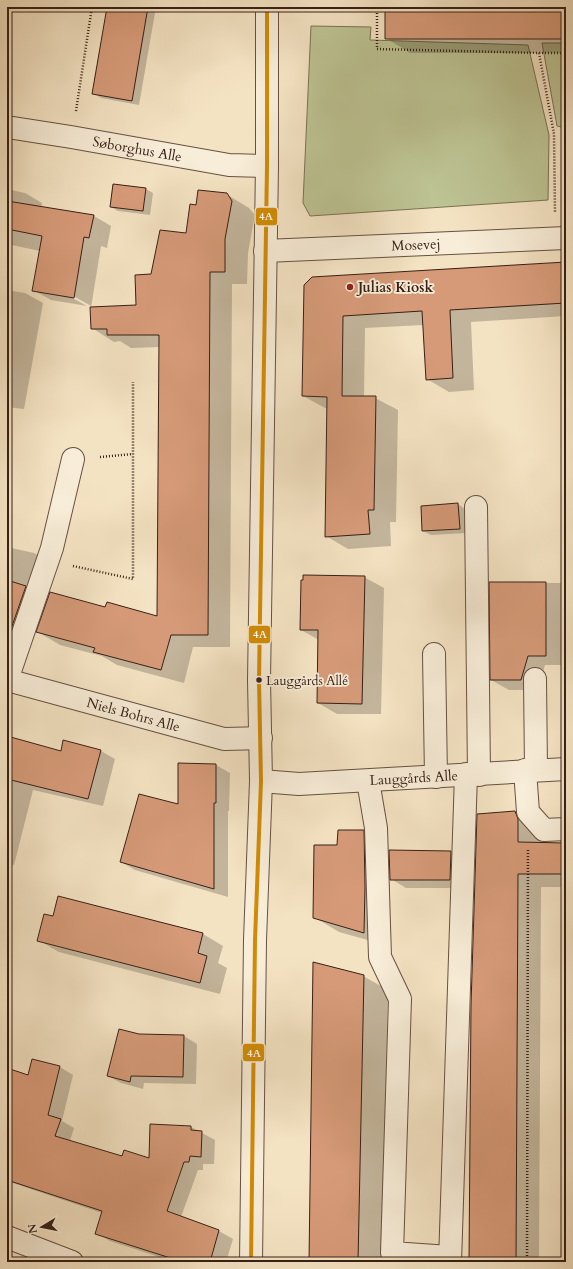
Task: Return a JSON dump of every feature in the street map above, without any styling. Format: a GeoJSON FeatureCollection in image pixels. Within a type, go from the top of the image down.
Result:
{"type":"FeatureCollection","features":[{"type":"Feature","properties":{"kind":"street"},"geometry":{"type":"LineString","coordinates":[[251,1262],[255,940],[261,781],[259,680],[266,251],[267,7]]}},
{"type":"Feature","properties":{"kind":"street","name":"Søborghus Alle"},"geometry":{"type":"LineString","coordinates":[[7,127],[229,165],[267,166]]}},
{"type":"Feature","properties":{"kind":"street","name":"Mosevej"},"geometry":{"type":"LineString","coordinates":[[266,251],[561,238]]}},
{"type":"Feature","properties":{"kind":"street"},"geometry":{"type":"LineString","coordinates":[[7,680],[52,548],[73,459]]}},
{"type":"Feature","properties":{"kind":"street"},"geometry":{"type":"LineString","coordinates":[[368,781],[376,828],[380,956],[400,999],[392,1254],[450,1259],[472,774],[476,507]]}},
{"type":"Feature","properties":{"kind":"street"},"geometry":{"type":"LineString","coordinates":[[434,654],[436,777]]}},
{"type":"Feature","properties":{"kind":"street"},"geometry":{"type":"LineString","coordinates":[[535,679],[528,812],[544,830],[566,829]]}},
{"type":"Feature","properties":{"kind":"street","name":"Niels Bohrs Alle"},"geometry":{"type":"LineString","coordinates":[[7,680],[224,739],[261,738]]}},
{"type":"Feature","properties":{"kind":"street","name":"Lauggårds Alle"},"geometry":{"type":"LineString","coordinates":[[261,781],[299,784],[566,769]]}},
{"type":"Feature","properties":{"kind":"street"},"geometry":{"type":"LineString","coordinates":[[7,1237],[72,1262]]}},
{"type":"Feature","properties":{"kind":"path"},"geometry":{"type":"LineString","coordinates":[[72,137],[92,7]]}},
{"type":"Feature","properties":{"kind":"path"},"geometry":{"type":"LineString","coordinates":[[377,7],[377,49],[566,53]]}},
{"type":"Feature","properties":{"kind":"path"},"geometry":{"type":"LineString","coordinates":[[539,53],[554,134],[561,238]]}},
{"type":"Feature","properties":{"kind":"path"},"geometry":{"type":"LineString","coordinates":[[47,561],[133,579],[133,382]]}},
{"type":"Feature","properties":{"kind":"path"},"geometry":{"type":"LineString","coordinates":[[73,459],[133,454]]}},
{"type":"Feature","properties":{"kind":"path"},"geometry":{"type":"LineString","coordinates":[[527,1262],[528,812]]}},
{"type":"Feature","properties":{"kind":"green space"},"geometry":{"type":"Polygon","coordinates":[[[311,26],[371,27],[370,40],[528,45],[549,135],[548,200],[310,216],[303,203],[311,26]]]}},
{"type":"Feature","properties":{"kind":"green space"},"geometry":{"type":"Polygon","coordinates":[[[542,43],[566,43],[566,128],[557,126],[542,43]]]}},
{"type":"Feature","properties":{"kind":"building"},"geometry":{"type":"Polygon","coordinates":[[[107,7],[148,7],[132,101],[92,94],[107,7]]]}},
{"type":"Feature","properties":{"kind":"building"},"geometry":{"type":"Polygon","coordinates":[[[385,7],[566,7],[566,39],[385,39],[385,7]]]}},
{"type":"Feature","properties":{"kind":"building"},"geometry":{"type":"Polygon","coordinates":[[[113,184],[146,188],[143,211],[110,207],[113,184]]]}},
{"type":"Feature","properties":{"kind":"building"},"geometry":{"type":"Polygon","coordinates":[[[198,190],[227,193],[232,201],[225,239],[225,272],[210,272],[208,635],[171,635],[161,670],[93,652],[95,648],[36,632],[50,592],[105,607],[107,602],[157,616],[159,335],[107,335],[107,329],[91,329],[90,307],[136,305],[135,275],[151,274],[160,230],[186,233],[190,204],[196,205],[198,190]]]}},
{"type":"Feature","properties":{"kind":"building"},"geometry":{"type":"Polygon","coordinates":[[[7,201],[94,215],[89,238],[84,237],[74,298],[32,291],[42,236],[7,229],[7,201]]]}},
{"type":"Feature","properties":{"kind":"building"},"geometry":{"type":"Polygon","coordinates":[[[566,262],[566,303],[450,310],[453,378],[426,380],[422,311],[343,316],[342,396],[376,396],[374,510],[368,510],[370,534],[325,537],[327,397],[302,396],[304,285],[312,277],[566,262]]]}},
{"type":"Feature","properties":{"kind":"building"},"geometry":{"type":"Polygon","coordinates":[[[458,503],[460,529],[422,531],[421,506],[458,503]]]}},
{"type":"Feature","properties":{"kind":"building"},"geometry":{"type":"Polygon","coordinates":[[[303,575],[365,576],[362,704],[317,703],[318,630],[300,630],[301,580],[303,580],[303,575]]]}},
{"type":"Feature","properties":{"kind":"building"},"geometry":{"type":"Polygon","coordinates":[[[7,580],[26,586],[12,626],[7,625],[7,580]]]}},
{"type":"Feature","properties":{"kind":"building"},"geometry":{"type":"Polygon","coordinates":[[[489,582],[546,582],[546,656],[528,656],[521,680],[490,680],[489,582]]]}},
{"type":"Feature","properties":{"kind":"building"},"geometry":{"type":"Polygon","coordinates":[[[7,736],[61,751],[63,740],[101,750],[88,799],[7,779],[7,736]]]}},
{"type":"Feature","properties":{"kind":"building"},"geometry":{"type":"Polygon","coordinates":[[[178,763],[216,764],[216,803],[214,803],[214,889],[120,862],[139,794],[178,804],[178,763]]]}},
{"type":"Feature","properties":{"kind":"building"},"geometry":{"type":"Polygon","coordinates":[[[515,811],[518,819],[518,842],[566,843],[566,874],[518,874],[516,1262],[469,1262],[471,1005],[477,814],[515,811]]]}},
{"type":"Feature","properties":{"kind":"building"},"geometry":{"type":"Polygon","coordinates":[[[338,830],[364,830],[364,933],[313,918],[314,845],[337,845],[338,830]]]}},
{"type":"Feature","properties":{"kind":"building"},"geometry":{"type":"Polygon","coordinates":[[[389,850],[451,851],[450,880],[390,880],[389,850]]]}},
{"type":"Feature","properties":{"kind":"building"},"geometry":{"type":"Polygon","coordinates":[[[58,896],[203,933],[198,953],[207,956],[200,983],[37,941],[44,914],[53,916],[58,896]]]}},
{"type":"Feature","properties":{"kind":"building"},"geometry":{"type":"Polygon","coordinates":[[[313,962],[364,975],[358,1262],[309,1262],[313,962]]]}},
{"type":"Feature","properties":{"kind":"building"},"geometry":{"type":"Polygon","coordinates":[[[119,1029],[139,1034],[184,1035],[183,1077],[131,1076],[130,1082],[107,1076],[119,1029]]]}},
{"type":"Feature","properties":{"kind":"building"},"geometry":{"type":"Polygon","coordinates":[[[32,1059],[60,1066],[48,1115],[61,1119],[55,1136],[122,1156],[124,1150],[149,1158],[150,1124],[191,1126],[191,1130],[202,1131],[201,1157],[190,1156],[189,1162],[184,1162],[167,1211],[219,1230],[210,1262],[183,1262],[95,1234],[102,1211],[7,1180],[7,1068],[28,1075],[32,1059]]]}},
{"type":"Feature","properties":{"kind":"transit line","name":"4A"},"geometry":{"type":"LineString","coordinates":[[251,1262],[255,940],[261,781],[259,680],[267,166],[267,7]]}},
{"type":"Feature","properties":{"kind":"place","name":"Julias Kiosk"},"geometry":{"type":"Point","coordinates":[350,287]}},
{"type":"Feature","properties":{"kind":"place","name":"Lauggårds Allé"},"geometry":{"type":"Point","coordinates":[259,680]}}]}
